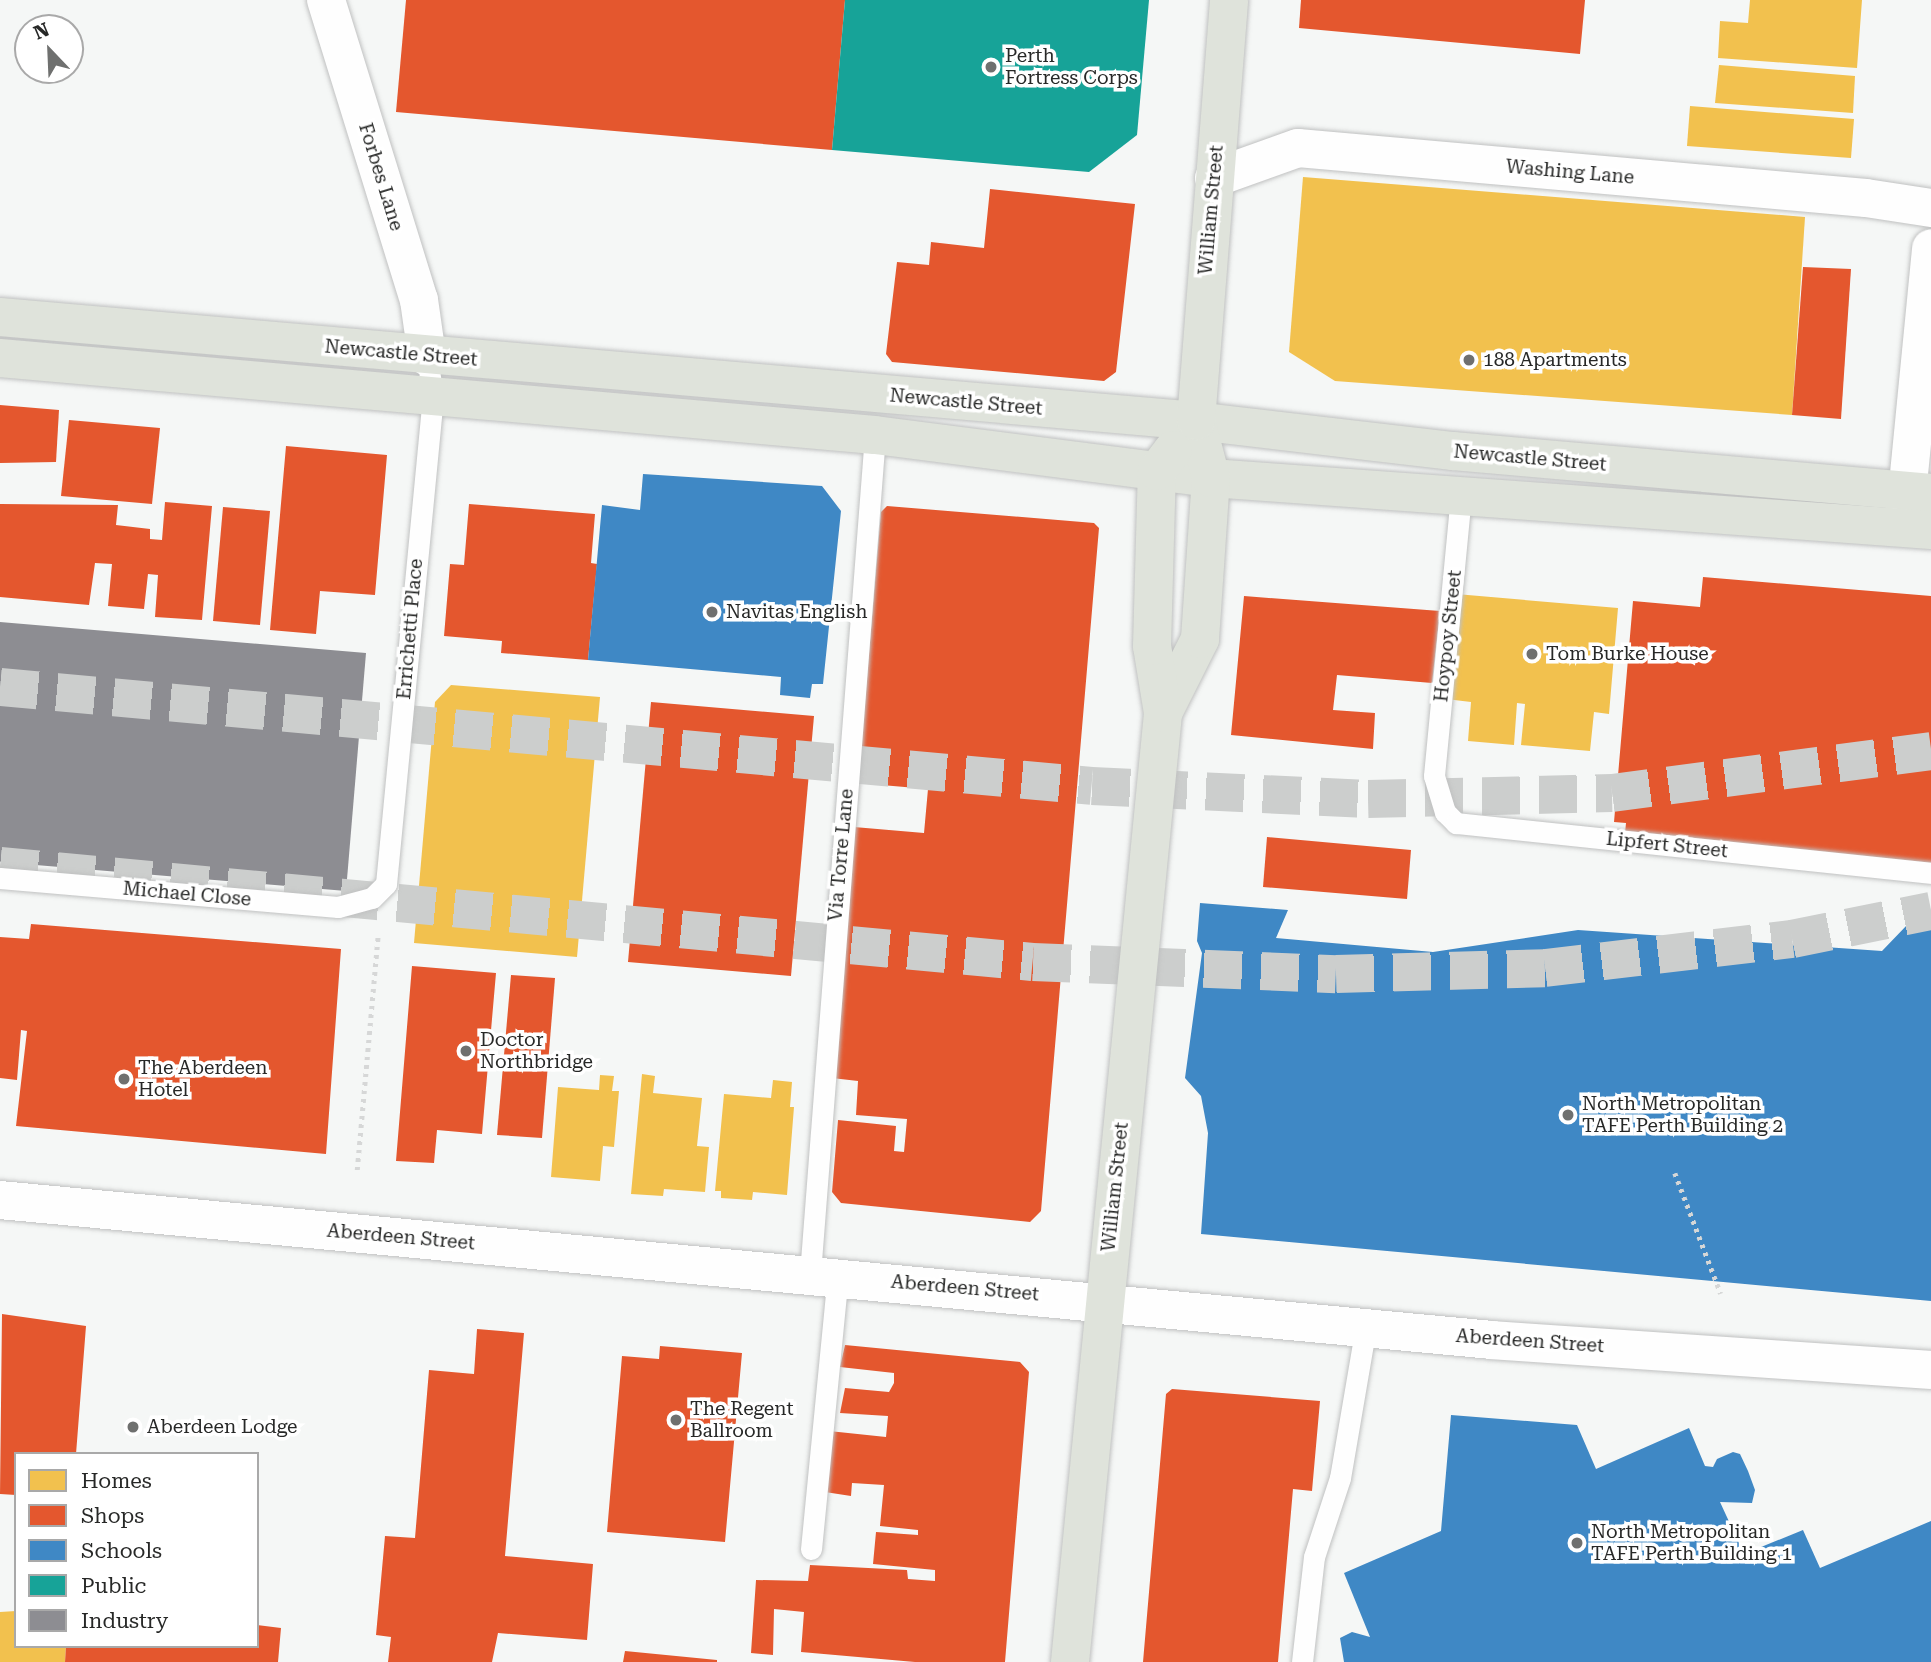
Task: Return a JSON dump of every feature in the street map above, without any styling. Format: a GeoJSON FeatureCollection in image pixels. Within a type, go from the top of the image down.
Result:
{"type":"FeatureCollection","features":[{"type":"Feature","properties":{"kind":"main road","name":"William Street"},"geometry":{"type":"LineString","coordinates":[[1163,713],[1200,639],[1211,478],[1196,421],[1229,0]]}},
{"type":"Feature","properties":{"kind":"main road","name":"Newcastle Street"},"geometry":{"type":"LineString","coordinates":[[0,317],[1196,421],[1918,510]]}},
{"type":"Feature","properties":{"kind":"main road","name":"Newcastle Street"},"geometry":{"type":"LineString","coordinates":[[0,358],[875,436],[1211,478],[1461,495],[1918,510]]}},
{"type":"Feature","properties":{"kind":"main road"},"geometry":{"type":"LineString","coordinates":[[1157,471],[1196,421]]}},
{"type":"Feature","properties":{"kind":"main road","name":"William Street"},"geometry":{"type":"LineString","coordinates":[[1070,1662],[1103,1301],[1163,713],[1152,646],[1157,471]]}},
{"type":"Feature","properties":{"kind":"street","name":"Forbes Lane"},"geometry":{"type":"LineString","coordinates":[[326,0],[419,300],[427,355]]}},
{"type":"Feature","properties":{"kind":"street","name":"Washing Lane"},"geometry":{"type":"LineString","coordinates":[[1214,177],[1298,148],[1866,198],[1931,208]]}},
{"type":"Feature","properties":{"kind":"street"},"geometry":{"type":"LineString","coordinates":[[1918,510],[1931,248]]}},
{"type":"Feature","properties":{"kind":"street","name":"Aberdeen Street"},"geometry":{"type":"LineString","coordinates":[[0,1200],[1366,1326],[1931,1370]]}},
{"type":"Feature","properties":{"kind":"lane","name":"Errichetti Place"},"geometry":{"type":"LineString","coordinates":[[372,898],[386,884],[433,398],[427,355]]}},
{"type":"Feature","properties":{"kind":"lane","name":"Via Torre Lane"},"geometry":{"type":"LineString","coordinates":[[811,1549],[824,1275],[875,436]]}},
{"type":"Feature","properties":{"kind":"lane","name":"Hoypoy Street"},"geometry":{"type":"LineString","coordinates":[[1434,776],[1461,495]]}},
{"type":"Feature","properties":{"kind":"lane","name":"Lipfert Street"},"geometry":{"type":"LineString","coordinates":[[1434,776],[1445,812],[1456,823],[1931,873]]}},
{"type":"Feature","properties":{"kind":"lane","name":"Michael Close"},"geometry":{"type":"LineString","coordinates":[[0,878],[338,907],[372,898]]}},
{"type":"Feature","properties":{"kind":"lane"},"geometry":{"type":"LineString","coordinates":[[1302,1662],[1314,1557],[1340,1478],[1366,1326]]}},
{"type":"Feature","properties":{"kind":"path"},"geometry":{"type":"LineString","coordinates":[[357,1170],[379,928],[372,898]]}},
{"type":"Feature","properties":{"kind":"path"},"geometry":{"type":"LineString","coordinates":[[1675,1173],[1721,1294]]}},
{"type":"Feature","properties":{"kind":"building: Homes"},"geometry":{"type":"Polygon","coordinates":[[[1750,0],[1862,0],[1857,68],[1718,58],[1720,21],[1748,23],[1750,0]]]}},
{"type":"Feature","properties":{"kind":"building: Homes"},"geometry":{"type":"Polygon","coordinates":[[[1719,65],[1855,76],[1853,113],[1715,103],[1719,65]]]}},
{"type":"Feature","properties":{"kind":"building: Homes"},"geometry":{"type":"Polygon","coordinates":[[[1690,106],[1854,119],[1851,158],[1687,146],[1690,106]]]}},
{"type":"Feature","properties":{"kind":"building: Homes"},"geometry":{"type":"Polygon","coordinates":[[[1303,177],[1805,217],[1792,415],[1335,381],[1289,352],[1303,177]]]}},
{"type":"Feature","properties":{"kind":"building: Homes","name":"Tom Burke House"},"geometry":{"type":"Polygon","coordinates":[[[1456,594],[1618,608],[1609,714],[1594,712],[1590,751],[1521,745],[1525,704],[1517,703],[1514,745],[1468,741],[1471,702],[1446,699],[1456,594]]]}},
{"type":"Feature","properties":{"kind":"building: Homes"},"geometry":{"type":"Polygon","coordinates":[[[451,685],[600,697],[577,957],[414,943],[435,702],[451,685]]]}},
{"type":"Feature","properties":{"kind":"building: Homes"},"geometry":{"type":"Polygon","coordinates":[[[642,1074],[655,1076],[653,1093],[702,1098],[697,1146],[709,1147],[705,1192],[664,1189],[663,1196],[631,1194],[642,1074]]]}},
{"type":"Feature","properties":{"kind":"building: Homes"},"geometry":{"type":"Polygon","coordinates":[[[600,1075],[614,1076],[612,1091],[619,1091],[614,1147],[603,1146],[600,1181],[551,1177],[558,1087],[599,1090],[600,1075]]]}},
{"type":"Feature","properties":{"kind":"building: Homes"},"geometry":{"type":"Polygon","coordinates":[[[773,1080],[792,1082],[790,1107],[794,1107],[787,1195],[753,1192],[752,1200],[721,1198],[721,1191],[715,1191],[724,1094],[771,1098],[773,1080]]]}},
{"type":"Feature","properties":{"kind":"building: Homes"},"geometry":{"type":"Polygon","coordinates":[[[14,1611],[14,1648],[66,1648],[65,1662],[0,1662],[0,1612],[14,1611]]]}},
{"type":"Feature","properties":{"kind":"building: Shops"},"geometry":{"type":"Polygon","coordinates":[[[406,0],[845,0],[832,150],[396,112],[406,0]]]}},
{"type":"Feature","properties":{"kind":"building: Shops"},"geometry":{"type":"Polygon","coordinates":[[[1301,0],[1585,0],[1580,54],[1299,28],[1301,0]]]}},
{"type":"Feature","properties":{"kind":"building: Shops"},"geometry":{"type":"Polygon","coordinates":[[[990,189],[1135,204],[1116,372],[1104,381],[892,362],[886,354],[897,262],[929,265],[931,242],[984,248],[990,189]]]}},
{"type":"Feature","properties":{"kind":"building: Shops"},"geometry":{"type":"Polygon","coordinates":[[[1803,267],[1851,269],[1841,419],[1792,415],[1803,267]]]}},
{"type":"Feature","properties":{"kind":"building: Shops"},"geometry":{"type":"Polygon","coordinates":[[[0,405],[59,410],[56,462],[0,463],[0,405]]]}},
{"type":"Feature","properties":{"kind":"building: Shops"},"geometry":{"type":"Polygon","coordinates":[[[69,420],[160,428],[152,504],[61,496],[69,420]]]}},
{"type":"Feature","properties":{"kind":"building: Shops"},"geometry":{"type":"Polygon","coordinates":[[[286,446],[387,455],[375,595],[320,591],[316,634],[270,630],[286,446]]]}},
{"type":"Feature","properties":{"kind":"building: Shops"},"geometry":{"type":"Polygon","coordinates":[[[165,502],[212,506],[202,620],[155,617],[158,575],[148,574],[144,609],[108,606],[112,564],[95,563],[89,605],[0,597],[0,504],[118,505],[116,525],[150,529],[150,539],[162,540],[165,502]]]}},
{"type":"Feature","properties":{"kind":"building: Shops"},"geometry":{"type":"Polygon","coordinates":[[[469,504],[595,514],[591,563],[597,564],[588,660],[501,653],[502,641],[444,636],[450,564],[464,565],[469,504]]]}},
{"type":"Feature","properties":{"kind":"building: Shops"},"geometry":{"type":"Polygon","coordinates":[[[887,506],[1094,523],[1099,528],[1041,1211],[1030,1222],[841,1203],[832,1192],[838,1120],[896,1126],[894,1151],[904,1152],[907,1119],[856,1115],[858,1081],[832,1078],[854,827],[924,833],[928,789],[858,783],[881,512],[887,506]]]}},
{"type":"Feature","properties":{"kind":"building: Shops"},"geometry":{"type":"Polygon","coordinates":[[[223,507],[270,511],[260,625],[213,621],[223,507]]]}},
{"type":"Feature","properties":{"kind":"building: Shops"},"geometry":{"type":"Polygon","coordinates":[[[1703,577],[1931,596],[1931,865],[1625,833],[1626,823],[1614,822],[1633,601],[1700,607],[1703,577]]]}},
{"type":"Feature","properties":{"kind":"building: Shops"},"geometry":{"type":"Polygon","coordinates":[[[1244,596],[1440,611],[1432,683],[1337,675],[1333,710],[1375,713],[1373,749],[1231,735],[1244,596]]]}},
{"type":"Feature","properties":{"kind":"building: Shops"},"geometry":{"type":"Polygon","coordinates":[[[651,702],[814,716],[791,976],[628,962],[651,702]]]}},
{"type":"Feature","properties":{"kind":"building: Shops"},"geometry":{"type":"Polygon","coordinates":[[[1267,837],[1411,850],[1407,899],[1263,887],[1267,837]]]}},
{"type":"Feature","properties":{"kind":"building: Shops","name":"The Aberdeen Hotel"},"geometry":{"type":"Polygon","coordinates":[[[31,924],[341,949],[326,1154],[16,1126],[27,1031],[21,1030],[17,1080],[0,1078],[0,937],[29,939],[31,924]]]}},
{"type":"Feature","properties":{"kind":"building: Shops"},"geometry":{"type":"Polygon","coordinates":[[[412,966],[496,973],[482,1134],[437,1130],[434,1163],[396,1161],[412,966]]]}},
{"type":"Feature","properties":{"kind":"building: Shops"},"geometry":{"type":"Polygon","coordinates":[[[511,975],[555,978],[542,1138],[497,1135],[511,975]]]}},
{"type":"Feature","properties":{"kind":"building: Shops"},"geometry":{"type":"Polygon","coordinates":[[[2,1314],[86,1326],[76,1452],[14,1452],[14,1495],[0,1494],[2,1314]]]}},
{"type":"Feature","properties":{"kind":"building: Shops"},"geometry":{"type":"Polygon","coordinates":[[[477,1329],[524,1333],[505,1556],[593,1564],[587,1640],[498,1633],[492,1662],[388,1662],[391,1637],[376,1635],[385,1536],[415,1538],[429,1370],[474,1374],[477,1329]]]}},
{"type":"Feature","properties":{"kind":"building: Shops"},"geometry":{"type":"Polygon","coordinates":[[[845,1345],[1020,1362],[1029,1372],[1005,1662],[915,1662],[801,1652],[804,1612],[774,1609],[773,1655],[751,1653],[756,1580],[808,1581],[810,1565],[907,1570],[908,1579],[935,1581],[935,1570],[873,1564],[876,1532],[918,1535],[918,1530],[880,1526],[884,1485],[852,1483],[851,1496],[825,1492],[829,1431],[886,1437],[888,1416],[840,1413],[845,1388],[889,1392],[894,1383],[894,1373],[840,1367],[845,1345]]]}},
{"type":"Feature","properties":{"kind":"building: Shops","name":"The Regent Ballroom"},"geometry":{"type":"Polygon","coordinates":[[[660,1346],[742,1353],[725,1542],[607,1532],[622,1356],[659,1359],[660,1346]]]}},
{"type":"Feature","properties":{"kind":"building: Shops"},"geometry":{"type":"Polygon","coordinates":[[[1172,1389],[1320,1401],[1312,1491],[1293,1489],[1278,1662],[1143,1662],[1166,1394],[1172,1389]]]}},
{"type":"Feature","properties":{"kind":"building: Shops"},"geometry":{"type":"Polygon","coordinates":[[[259,1625],[281,1628],[278,1662],[65,1662],[66,1648],[259,1648],[259,1625]]]}},
{"type":"Feature","properties":{"kind":"building: Shops"},"geometry":{"type":"Polygon","coordinates":[[[625,1651],[717,1660],[717,1662],[623,1662],[625,1651]]]}},
{"type":"Feature","properties":{"kind":"building: Schools","name":"Navitas English"},"geometry":{"type":"Polygon","coordinates":[[[643,474],[822,486],[841,511],[823,684],[812,684],[810,698],[780,695],[781,677],[588,660],[602,505],[640,510],[643,474]]]}},
{"type":"Feature","properties":{"kind":"building: Schools","name":"North Metropolitan TAFE Perth Building 2"},"geometry":{"type":"Polygon","coordinates":[[[1200,903],[1288,910],[1276,938],[1433,952],[1578,930],[1882,951],[1908,924],[1931,930],[1931,1301],[1201,1234],[1208,1133],[1201,1096],[1185,1078],[1202,953],[1197,941],[1200,903]]]}},
{"type":"Feature","properties":{"kind":"building: Schools","name":"North Metropolitan TAFE Perth Building 1"},"geometry":{"type":"Polygon","coordinates":[[[1451,1415],[1577,1425],[1596,1469],[1689,1428],[1705,1466],[1713,1467],[1717,1459],[1733,1452],[1740,1454],[1748,1471],[1755,1490],[1752,1503],[1720,1502],[1744,1554],[1803,1530],[1820,1568],[1931,1521],[1931,1662],[1344,1662],[1340,1638],[1352,1632],[1370,1637],[1344,1573],[1441,1531],[1451,1415]]]}},
{"type":"Feature","properties":{"kind":"building: Public","name":"Perth Fortress Corps"},"geometry":{"type":"Polygon","coordinates":[[[845,0],[1149,0],[1137,135],[1089,172],[832,150],[845,0]]]}},
{"type":"Feature","properties":{"kind":"building: Industry"},"geometry":{"type":"Polygon","coordinates":[[[0,622],[366,653],[346,891],[0,862],[0,622]]]}},
{"type":"Feature","properties":{"kind":"tunnel"},"geometry":{"type":"LineString","coordinates":[[0,687],[1092,786],[1368,799],[1612,793],[1931,751]]}},
{"type":"Feature","properties":{"kind":"tunnel"},"geometry":{"type":"LineString","coordinates":[[0,866],[1033,962],[1336,974],[1545,968],[1792,939],[1931,911]]}},
{"type":"Feature","properties":{"kind":"place","name":"Perth Fortress Corps"},"geometry":{"type":"Point","coordinates":[991,67]}},
{"type":"Feature","properties":{"kind":"place","name":"188 Apartments"},"geometry":{"type":"Point","coordinates":[1469,360]}},
{"type":"Feature","properties":{"kind":"place","name":"Navitas English"},"geometry":{"type":"Point","coordinates":[712,612]}},
{"type":"Feature","properties":{"kind":"place","name":"Tom Burke House"},"geometry":{"type":"Point","coordinates":[1532,654]}},
{"type":"Feature","properties":{"kind":"place","name":"Doctor Northbridge"},"geometry":{"type":"Point","coordinates":[466,1051]}},
{"type":"Feature","properties":{"kind":"place","name":"The Aberdeen Hotel"},"geometry":{"type":"Point","coordinates":[124,1079]}},
{"type":"Feature","properties":{"kind":"place","name":"North Metropolitan TAFE Perth Building 2"},"geometry":{"type":"Point","coordinates":[1568,1115]}},
{"type":"Feature","properties":{"kind":"place","name":"The Regent Ballroom"},"geometry":{"type":"Point","coordinates":[676,1420]}},
{"type":"Feature","properties":{"kind":"place","name":"Aberdeen Lodge"},"geometry":{"type":"Point","coordinates":[133,1427]}},
{"type":"Feature","properties":{"kind":"place","name":"North Metropolitan TAFE Perth Building 1"},"geometry":{"type":"Point","coordinates":[1577,1543]}}]}
